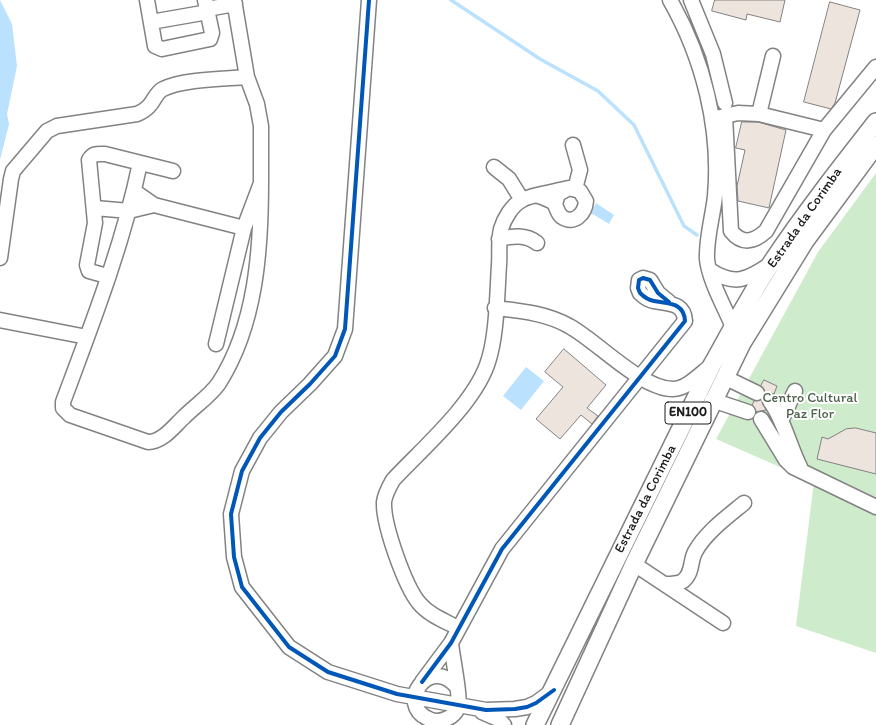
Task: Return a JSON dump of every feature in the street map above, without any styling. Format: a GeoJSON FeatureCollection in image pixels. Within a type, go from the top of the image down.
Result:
{"type":"FeatureCollection","features":[{"type":"Feature","properties":{"kind":"main road","name":"Estrada da Corimba"},"geometry":{"type":"LineString","coordinates":[[535,725],[554,690],[618,555],[712,365],[733,327],[771,263],[838,170],[876,122]]}},
{"type":"Feature","properties":{"kind":"main road","name":"Estrada da Corimba"},"geometry":{"type":"LineString","coordinates":[[560,725],[712,400],[742,343],[784,273],[869,158],[876,145]]}},
{"type":"Feature","properties":{"kind":"street"},"geometry":{"type":"LineString","coordinates":[[147,0],[155,46],[162,49],[210,39],[212,33],[207,9]]}},
{"type":"Feature","properties":{"kind":"street"},"geometry":{"type":"LineString","coordinates":[[359,0],[367,16]]}},
{"type":"Feature","properties":{"kind":"street"},"geometry":{"type":"LineString","coordinates":[[369,0],[345,329],[335,356],[310,384],[281,412],[260,438],[242,471],[231,514],[234,557],[242,587],[289,647],[328,672],[414,698],[496,710],[527,707],[536,703],[554,690]]}},
{"type":"Feature","properties":{"kind":"street"},"geometry":{"type":"LineString","coordinates":[[670,0],[696,55],[718,111],[715,195],[708,250],[710,270],[733,327]]}},
{"type":"Feature","properties":{"kind":"street"},"geometry":{"type":"LineString","coordinates":[[691,0],[712,54],[731,231],[735,236],[747,241],[754,240],[766,231],[824,130],[876,68]]}},
{"type":"Feature","properties":{"kind":"street"},"geometry":{"type":"LineString","coordinates":[[140,163],[129,211],[87,337],[63,402],[65,411],[70,415],[148,442],[161,438],[218,384],[232,360],[250,304],[256,274],[259,243],[261,183],[261,126],[257,104],[247,77],[235,5],[207,9],[151,22]]}},
{"type":"Feature","properties":{"kind":"street"},"geometry":{"type":"LineString","coordinates":[[759,114],[773,56]]}},
{"type":"Feature","properties":{"kind":"street"},"geometry":{"type":"LineString","coordinates":[[0,258],[13,171],[47,131],[57,126],[137,114],[147,110],[161,90],[174,84],[247,77]]}},
{"type":"Feature","properties":{"kind":"street"},"geometry":{"type":"LineString","coordinates":[[718,111],[759,114],[824,130]]}},
{"type":"Feature","properties":{"kind":"street"},"geometry":{"type":"LineString","coordinates":[[458,628],[434,615],[420,605],[410,592],[388,528],[384,502],[387,490],[393,480],[455,415],[480,381],[487,365],[492,346],[496,308],[499,239],[502,227],[511,209],[522,200],[572,189],[580,191],[586,201],[584,212],[579,216],[566,219],[559,214],[555,204],[558,194],[572,189],[580,170],[573,145]]}},
{"type":"Feature","properties":{"kind":"street"},"geometry":{"type":"LineString","coordinates":[[107,276],[89,270],[87,266],[95,223],[95,208],[89,160],[91,156],[96,154],[105,154],[173,171]]}},
{"type":"Feature","properties":{"kind":"street"},"geometry":{"type":"LineString","coordinates":[[494,167],[509,179],[522,200]]}},
{"type":"Feature","properties":{"kind":"street"},"geometry":{"type":"LineString","coordinates":[[216,344],[244,228],[261,183]]}},
{"type":"Feature","properties":{"kind":"street"},"geometry":{"type":"LineString","coordinates":[[134,191],[154,205],[244,228]]}},
{"type":"Feature","properties":{"kind":"street"},"geometry":{"type":"LineString","coordinates":[[540,196],[555,204]]}},
{"type":"Feature","properties":{"kind":"street"},"geometry":{"type":"LineString","coordinates":[[95,208],[129,211],[154,205]]}},
{"type":"Feature","properties":{"kind":"street"},"geometry":{"type":"LineString","coordinates":[[499,239],[520,236],[532,239],[537,243]]}},
{"type":"Feature","properties":{"kind":"street"},"geometry":{"type":"LineString","coordinates":[[710,270],[722,278],[738,280],[754,275],[771,263]]}},
{"type":"Feature","properties":{"kind":"street"},"geometry":{"type":"LineString","coordinates":[[451,643],[459,693],[459,705],[447,719],[436,721],[430,720],[420,714],[414,698],[416,691],[451,643],[502,549],[685,321],[684,314],[681,309],[668,302]]}},
{"type":"Feature","properties":{"kind":"street"},"geometry":{"type":"LineString","coordinates":[[496,308],[540,314],[557,320],[571,327],[640,378],[673,389],[683,386],[712,365]]}},
{"type":"Feature","properties":{"kind":"street"},"geometry":{"type":"LineString","coordinates":[[0,320],[87,337]]}},
{"type":"Feature","properties":{"kind":"street"},"geometry":{"type":"LineString","coordinates":[[724,377],[757,393]]}},
{"type":"Feature","properties":{"kind":"street"},"geometry":{"type":"LineString","coordinates":[[781,421],[795,390]]}},
{"type":"Feature","properties":{"kind":"street"},"geometry":{"type":"LineString","coordinates":[[712,400],[748,412]]}},
{"type":"Feature","properties":{"kind":"street"},"geometry":{"type":"LineString","coordinates":[[770,401],[779,412],[792,452],[802,471]]}},
{"type":"Feature","properties":{"kind":"street"},"geometry":{"type":"LineString","coordinates":[[761,419],[786,460],[793,467],[876,507]]}},
{"type":"Feature","properties":{"kind":"street"},"geometry":{"type":"LineString","coordinates":[[665,584],[674,584],[683,581],[692,566],[694,552],[702,542],[744,503]]}},
{"type":"Feature","properties":{"kind":"street"},"geometry":{"type":"LineString","coordinates":[[634,564],[723,624]]}},
{"type":"Feature","properties":{"kind":"street"},"geometry":{"type":"LineString","coordinates":[[422,682],[428,678],[441,676],[457,687]]}},
{"type":"Feature","properties":{"kind":"street"},"geometry":{"type":"LineString","coordinates":[[475,708],[498,719],[504,725]]}},
{"type":"Feature","properties":{"kind":"green space","name":"Centro Cultural Paz Flor"},"geometry":{"type":"Polygon","coordinates":[[[876,173],[876,653],[796,626],[814,482],[716,439],[818,252],[876,173]]]}},
{"type":"Feature","properties":{"kind":"water"},"geometry":{"type":"Polygon","coordinates":[[[0,0],[12,24],[17,66],[7,114],[9,124],[0,160],[0,0]]]}},
{"type":"Feature","properties":{"kind":"water"},"geometry":{"type":"Polygon","coordinates":[[[596,203],[614,215],[609,224],[591,213],[596,203]]]}},
{"type":"Feature","properties":{"kind":"water"},"geometry":{"type":"Polygon","coordinates":[[[526,367],[544,381],[521,410],[503,396],[526,367]]]}},
{"type":"Feature","properties":{"kind":"building"},"geometry":{"type":"Polygon","coordinates":[[[715,0],[785,0],[780,22],[747,14],[746,20],[712,11],[715,0]]]}},
{"type":"Feature","properties":{"kind":"building"},"geometry":{"type":"Polygon","coordinates":[[[830,2],[860,10],[835,103],[831,109],[804,102],[830,2]]]}},
{"type":"Feature","properties":{"kind":"building"},"geometry":{"type":"Polygon","coordinates":[[[742,122],[758,122],[786,130],[769,208],[738,201],[737,186],[745,150],[736,148],[742,122]]]}},
{"type":"Feature","properties":{"kind":"building"},"geometry":{"type":"Polygon","coordinates":[[[564,349],[606,385],[587,408],[598,416],[592,424],[581,415],[560,439],[536,419],[563,387],[545,372],[564,349]]]}},
{"type":"Feature","properties":{"kind":"building"},"geometry":{"type":"Polygon","coordinates":[[[764,380],[777,386],[774,394],[765,394],[764,389],[761,386],[764,380]]]}},
{"type":"Feature","properties":{"kind":"building"},"geometry":{"type":"Polygon","coordinates":[[[762,400],[766,410],[756,412],[752,405],[754,401],[762,400]]]}},
{"type":"Feature","properties":{"kind":"building"},"geometry":{"type":"Polygon","coordinates":[[[856,428],[876,433],[876,474],[817,459],[822,437],[828,439],[846,429],[856,428]]]}},
{"type":"Feature","properties":{"kind":"waterway"},"geometry":{"type":"LineString","coordinates":[[451,0],[540,59],[598,91],[634,125],[684,226],[697,235]]}},
{"type":"Feature","properties":{"kind":"cycle path"},"geometry":{"type":"LineString","coordinates":[[369,0],[345,329],[335,356],[310,384],[281,412],[260,438],[242,471],[231,514],[234,557],[242,587],[289,647],[328,672],[397,694],[486,710],[527,707],[536,703],[554,690]]}},
{"type":"Feature","properties":{"kind":"cycle path"},"geometry":{"type":"LineString","coordinates":[[422,682],[451,643],[502,549],[685,321],[682,310],[678,307],[650,300],[640,293],[638,288],[639,280],[643,278],[650,280],[658,293],[669,302]]}}]}
